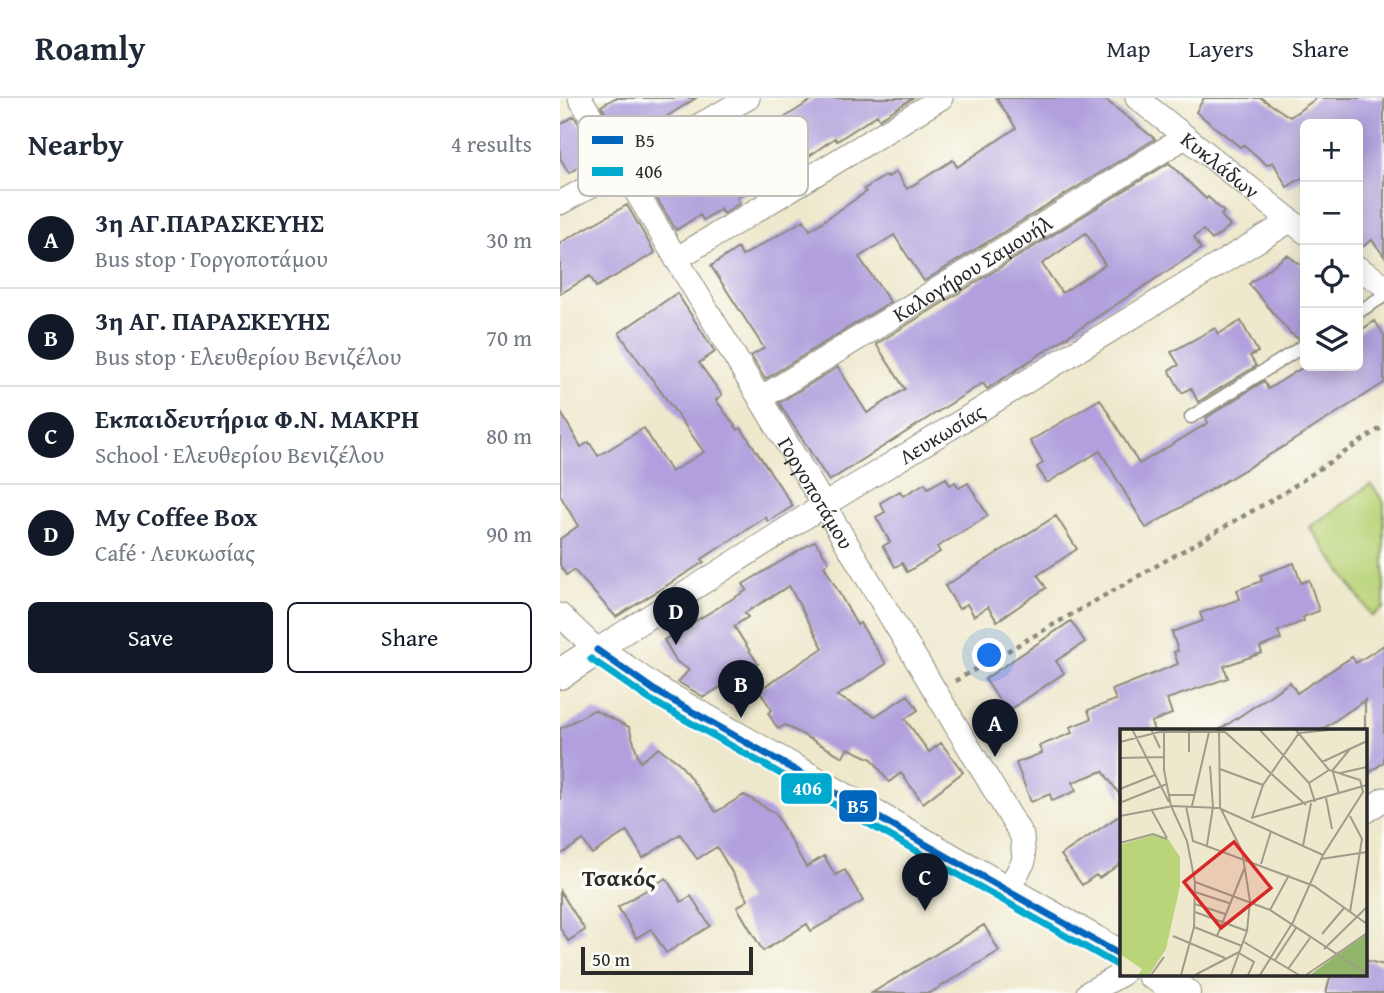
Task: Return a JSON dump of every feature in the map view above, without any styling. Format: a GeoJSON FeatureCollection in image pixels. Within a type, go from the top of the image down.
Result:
{"type":"FeatureCollection","features":[{"type":"Feature","properties":{"kind":"street","name":"Γοργοποτάμου"},"geometry":{"type":"LineString","coordinates":[[580,98],[591,116]]}},
{"type":"Feature","properties":{"kind":"street"},"geometry":{"type":"LineString","coordinates":[[715,116],[748,98]]}},
{"type":"Feature","properties":{"kind":"street"},"geometry":{"type":"LineString","coordinates":[[808,179],[941,98]]}},
{"type":"Feature","properties":{"kind":"street","name":"Κυκλάδων"},"geometry":{"type":"LineString","coordinates":[[1137,98],[1297,227]]}},
{"type":"Feature","properties":{"kind":"street","name":"Καλογήρου Σαμουήλ"},"geometry":{"type":"LineString","coordinates":[[761,398],[1185,137]]}},
{"type":"Feature","properties":{"kind":"street"},"geometry":{"type":"LineString","coordinates":[[560,203],[578,193]]}},
{"type":"Feature","properties":{"kind":"street","name":"Γοργοποτάμου"},"geometry":{"type":"LineString","coordinates":[[639,196],[1022,836],[1024,862],[1007,891]]}},
{"type":"Feature","properties":{"kind":"street"},"geometry":{"type":"LineString","coordinates":[[676,259],[780,196]]}},
{"type":"Feature","properties":{"kind":"street","name":"Λευκωσίας"},"geometry":{"type":"LineString","coordinates":[[597,650],[824,505],[1297,227]]}},
{"type":"Feature","properties":{"kind":"street"},"geometry":{"type":"LineString","coordinates":[[1363,271],[1384,285]]}},
{"type":"Feature","properties":{"kind":"street"},"geometry":{"type":"LineString","coordinates":[[560,615],[597,650],[654,690],[1120,955]]}},
{"type":"Feature","properties":{"kind":"street"},"geometry":{"type":"LineString","coordinates":[[560,674],[597,650]]}},
{"type":"Feature","properties":{"kind":"street"},"geometry":{"type":"LineString","coordinates":[[1366,811],[1384,799]]}},
{"type":"Feature","properties":{"kind":"street"},"geometry":{"type":"LineString","coordinates":[[1088,993],[1120,975]]}},
{"type":"Feature","properties":{"kind":"street"},"geometry":{"type":"LineString","coordinates":[[1155,976],[1185,993]]}},
{"type":"Feature","properties":{"kind":"lane"},"geometry":{"type":"LineString","coordinates":[[1363,309],[1384,296]]}},
{"type":"Feature","properties":{"kind":"lane"},"geometry":{"type":"LineString","coordinates":[[1191,417],[1300,348]]}},
{"type":"Feature","properties":{"kind":"path"},"geometry":{"type":"LineString","coordinates":[[936,692],[1282,494],[1384,426]]}},
{"type":"Feature","properties":{"kind":"green space"},"geometry":{"type":"Polygon","coordinates":[[[1371,484],[1384,502],[1384,608],[1372,616],[1310,527],[1371,484]]]}},
{"type":"Feature","properties":{"kind":"building"},"geometry":{"type":"Polygon","coordinates":[[[615,98],[696,98],[667,116],[607,116],[601,106],[615,98]]]}},
{"type":"Feature","properties":{"kind":"building"},"geometry":{"type":"Polygon","coordinates":[[[815,98],[913,98],[879,119],[877,115],[837,141],[835,138],[808,157],[808,116],[787,116],[815,98]]]}},
{"type":"Feature","properties":{"kind":"building"},"geometry":{"type":"Polygon","coordinates":[[[996,98],[1103,98],[1155,139],[924,281],[894,235],[859,257],[890,302],[765,379],[751,356],[764,348],[711,266],[738,248],[742,256],[804,220],[810,230],[887,175],[888,177],[896,172],[907,189],[953,160],[957,167],[1016,128],[996,98]]]}},
{"type":"Feature","properties":{"kind":"building"},"geometry":{"type":"Polygon","coordinates":[[[1204,98],[1261,98],[1290,117],[1317,98],[1384,98],[1384,256],[1372,240],[1363,246],[1363,119],[1300,119],[1300,179],[1287,187],[1273,162],[1267,165],[1244,145],[1240,147],[1196,112],[1204,98]]]}},
{"type":"Feature","properties":{"kind":"building"},"geometry":{"type":"Polygon","coordinates":[[[574,116],[578,123],[578,168],[569,173],[560,158],[560,125],[574,116]]]}},
{"type":"Feature","properties":{"kind":"building"},"geometry":{"type":"Polygon","coordinates":[[[1169,163],[1206,199],[1208,197],[1224,212],[1221,215],[1230,226],[1212,240],[1203,230],[1194,237],[1201,249],[987,389],[983,383],[829,481],[779,403],[838,367],[867,413],[905,389],[876,344],[1169,163]],[[1086,233],[1042,264],[1062,293],[1105,265],[1086,233]]]}},
{"type":"Feature","properties":{"kind":"building"},"geometry":{"type":"Polygon","coordinates":[[[655,196],[740,196],[737,198],[740,203],[723,214],[720,209],[703,220],[700,215],[676,230],[655,196]]]}},
{"type":"Feature","properties":{"kind":"building"},"geometry":{"type":"Polygon","coordinates":[[[627,205],[655,253],[596,287],[590,276],[560,294],[560,243],[627,205]]]}},
{"type":"Feature","properties":{"kind":"building"},"geometry":{"type":"Polygon","coordinates":[[[1287,255],[1300,264],[1300,338],[1290,333],[1249,284],[1287,255]]]}},
{"type":"Feature","properties":{"kind":"building"},"geometry":{"type":"Polygon","coordinates":[[[677,293],[715,352],[699,363],[722,395],[716,400],[738,430],[741,428],[793,506],[768,522],[766,517],[702,559],[704,562],[616,617],[574,570],[566,575],[560,565],[560,539],[578,526],[560,495],[560,411],[581,447],[589,442],[598,456],[644,428],[671,472],[704,452],[619,333],[677,293]]]}},
{"type":"Feature","properties":{"kind":"building"},"geometry":{"type":"Polygon","coordinates":[[[1241,321],[1258,352],[1250,356],[1256,366],[1198,402],[1191,388],[1182,393],[1169,370],[1179,365],[1171,352],[1215,328],[1218,334],[1241,321]]]}},
{"type":"Feature","properties":{"kind":"building"},"geometry":{"type":"Polygon","coordinates":[[[1375,321],[1384,335],[1384,383],[1146,528],[1100,451],[1047,483],[1037,467],[1043,463],[1030,441],[1100,399],[1139,464],[1208,423],[1206,418],[1264,381],[1268,389],[1300,369],[1363,371],[1363,329],[1375,321]]]}},
{"type":"Feature","properties":{"kind":"building"},"geometry":{"type":"Polygon","coordinates":[[[946,478],[950,485],[955,482],[959,488],[968,483],[988,516],[937,547],[940,552],[907,572],[902,563],[895,567],[883,546],[890,542],[876,517],[885,512],[880,503],[900,491],[903,496],[925,483],[928,488],[946,478]]]}},
{"type":"Feature","properties":{"kind":"building"},"geometry":{"type":"Polygon","coordinates":[[[1056,516],[1077,549],[1038,575],[1046,588],[997,621],[988,607],[974,616],[967,604],[959,609],[945,586],[1056,516]]]}},
{"type":"Feature","properties":{"kind":"building"},"geometry":{"type":"Polygon","coordinates":[[[815,541],[829,562],[824,566],[857,625],[860,623],[886,664],[837,696],[875,716],[908,695],[918,710],[905,719],[929,752],[941,743],[963,772],[923,803],[901,773],[889,782],[872,759],[848,748],[843,757],[785,725],[778,729],[768,713],[772,710],[759,690],[823,648],[789,586],[745,613],[748,617],[734,626],[758,664],[704,697],[678,682],[689,670],[677,662],[664,640],[747,590],[743,584],[815,541]]]}},
{"type":"Feature","properties":{"kind":"building"},"geometry":{"type":"Polygon","coordinates":[[[1294,563],[1301,583],[1309,580],[1319,611],[1303,617],[1304,621],[1278,631],[1281,639],[1260,647],[1262,653],[1224,666],[1228,678],[1167,699],[1172,714],[1151,722],[1153,729],[1120,729],[1120,795],[1103,771],[1073,782],[1076,791],[1052,801],[1050,794],[1031,802],[1016,763],[1042,753],[1039,746],[1072,733],[1070,727],[1091,719],[1088,710],[1116,700],[1112,690],[1178,664],[1174,652],[1178,651],[1172,632],[1203,621],[1200,613],[1240,599],[1237,590],[1262,581],[1260,575],[1294,563]]]}},
{"type":"Feature","properties":{"kind":"building"},"geometry":{"type":"Polygon","coordinates":[[[1071,621],[1085,642],[1056,661],[1064,673],[1007,712],[985,679],[1071,621]]]}},
{"type":"Feature","properties":{"kind":"building"},"geometry":{"type":"Polygon","coordinates":[[[1384,645],[1384,762],[1366,775],[1365,700],[1323,729],[1221,729],[1290,682],[1297,693],[1352,657],[1356,663],[1384,645]]]}},
{"type":"Feature","properties":{"kind":"building"},"geometry":{"type":"Polygon","coordinates":[[[594,710],[629,727],[640,762],[659,748],[679,763],[716,812],[744,795],[775,813],[806,867],[824,856],[835,875],[845,870],[863,901],[811,931],[807,924],[763,951],[737,907],[748,900],[717,847],[697,859],[680,834],[643,858],[627,831],[592,854],[583,840],[560,855],[560,729],[594,710]]]}},
{"type":"Feature","properties":{"kind":"building"},"geometry":{"type":"Polygon","coordinates":[[[1120,815],[1120,864],[1082,885],[1061,855],[1120,815]]]}},
{"type":"Feature","properties":{"kind":"building"},"geometry":{"type":"Polygon","coordinates":[[[666,878],[681,902],[691,896],[710,926],[666,953],[651,929],[636,938],[618,907],[666,878]]]}},
{"type":"Feature","properties":{"kind":"building"},"geometry":{"type":"Polygon","coordinates":[[[560,891],[585,930],[568,941],[560,928],[560,891]]]}},
{"type":"Feature","properties":{"kind":"building"},"geometry":{"type":"Polygon","coordinates":[[[984,925],[999,951],[930,993],[872,993],[984,925]]]}},
{"type":"Feature","properties":{"kind":"building"},"geometry":{"type":"Polygon","coordinates":[[[1366,960],[1384,965],[1384,993],[1326,993],[1330,976],[1366,976],[1366,960]]]}},
{"type":"Feature","properties":{"kind":"transit line","name":"Β5"},"geometry":{"type":"LineString","coordinates":[[597,650],[654,690],[1120,955]]}},
{"type":"Feature","properties":{"kind":"transit line","name":"406"},"geometry":{"type":"LineString","coordinates":[[591,659],[649,699],[1117,965]]}},
{"type":"Feature","properties":{"kind":"place","name":"My Coffee Box"},"geometry":{"type":"Point","coordinates":[676,645]}},
{"type":"Feature","properties":{"kind":"place","name":"3η ΑΓ. ΠΑΡΑΣΚΕΥΗΣ"},"geometry":{"type":"Point","coordinates":[741,718]}},
{"type":"Feature","properties":{"kind":"place","name":"3η ΑΓ.ΠΑΡΑΣΚΕΥΗΣ"},"geometry":{"type":"Point","coordinates":[995,757]}},
{"type":"Feature","properties":{"kind":"place","name":"Εκπαιδευτήρια Φ.Ν. ΜΑΚΡΗ"},"geometry":{"type":"Point","coordinates":[925,911]}},
{"type":"Feature","properties":{"kind":"district","name":"Τσακός"},"geometry":{"type":"Point","coordinates":[619,877]}}]}
